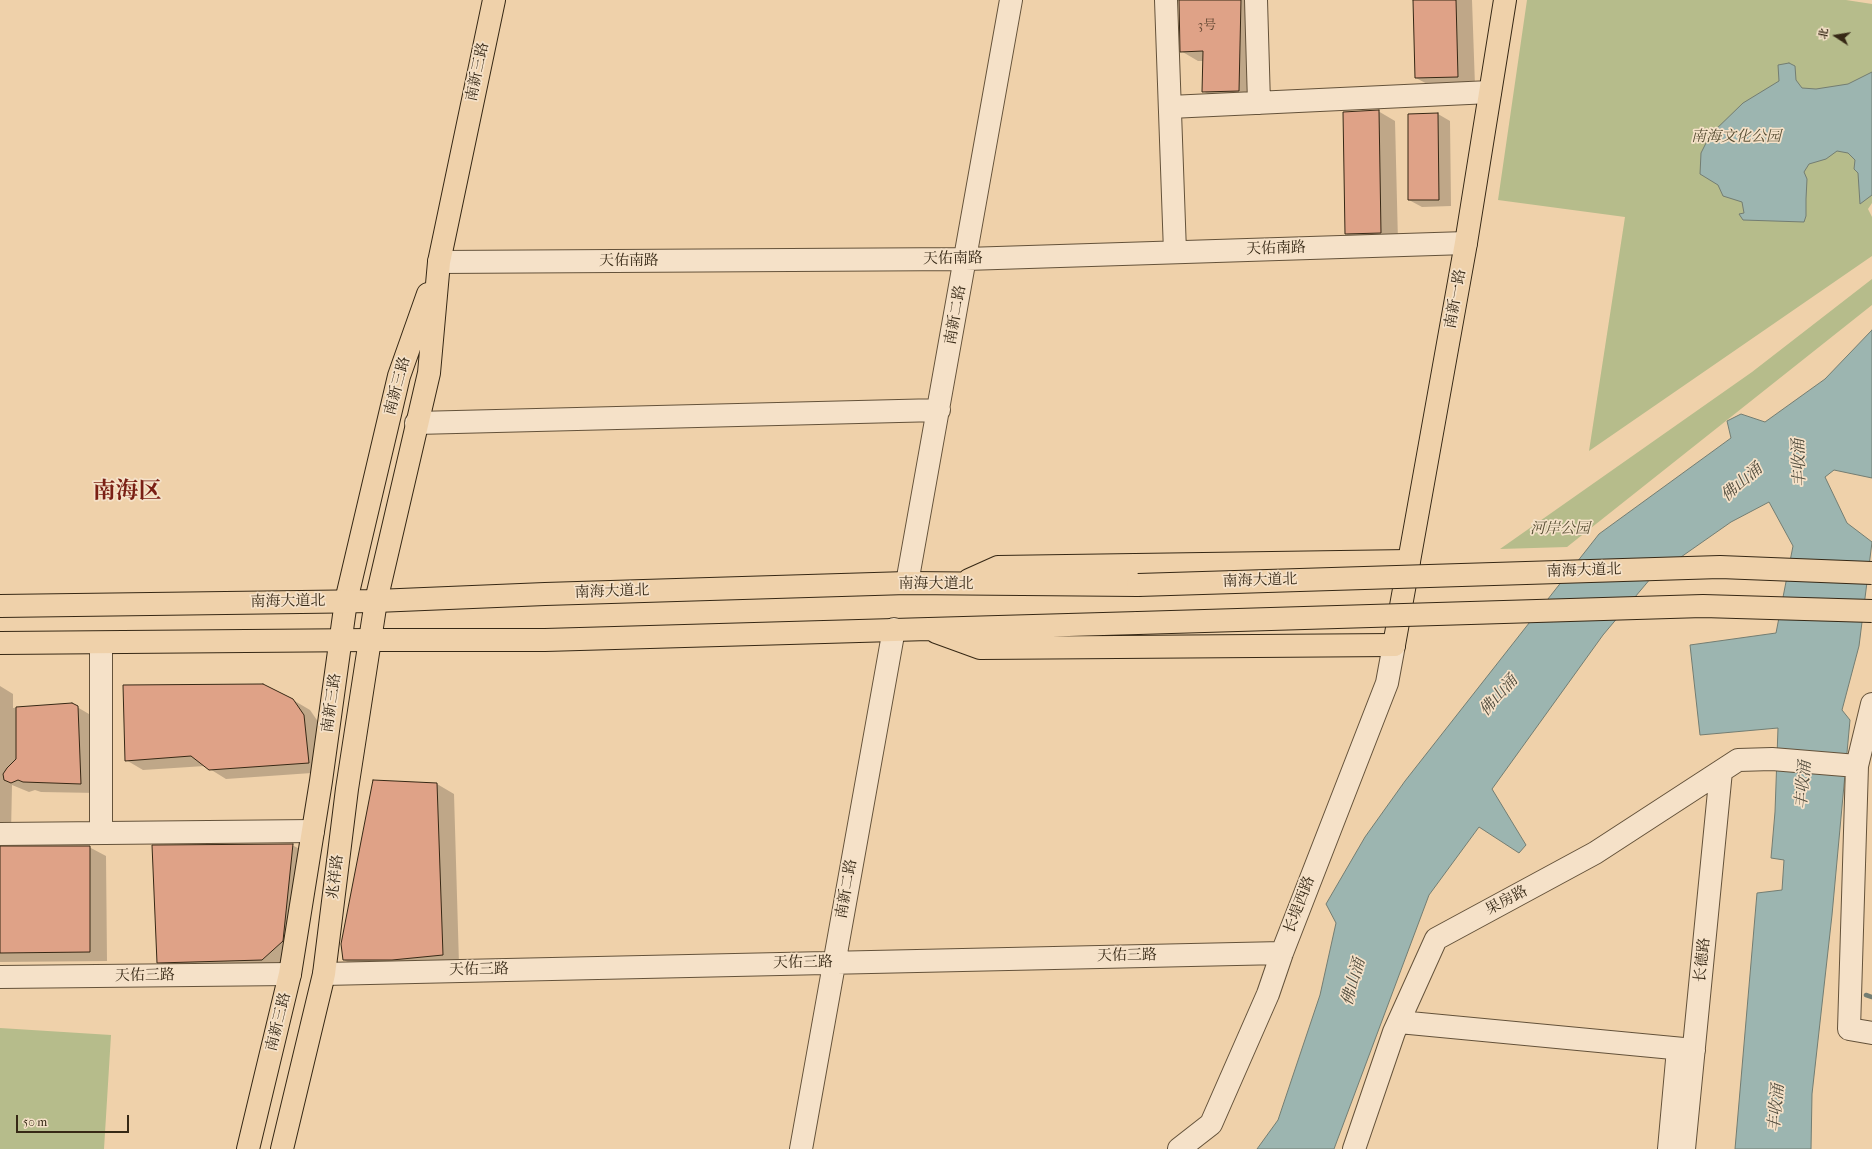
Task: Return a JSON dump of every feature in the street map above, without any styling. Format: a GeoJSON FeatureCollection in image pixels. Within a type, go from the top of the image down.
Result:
{"type":"FeatureCollection","features":[{"type":"Feature","properties":{"kind":"main road","name":"南新三路"},"geometry":{"type":"LineString","coordinates":[[376,602],[416,423],[429,373],[439,262],[494,0]]}},
{"type":"Feature","properties":{"kind":"main road","name":"南新一路"},"geometry":{"type":"LineString","coordinates":[[1394,645],[1466,243],[1505,0]]}},
{"type":"Feature","properties":{"kind":"main road","name":"南新三路"},"geometry":{"type":"LineString","coordinates":[[248,1149],[290,974],[313,831],[346,601],[399,376],[439,262]]}},
{"type":"Feature","properties":{"kind":"main road"},"geometry":{"type":"LineString","coordinates":[[960,584],[998,567],[1409,561]]}},
{"type":"Feature","properties":{"kind":"main road","name":"南海大道北"},"geometry":{"type":"LineString","coordinates":[[0,606],[346,601],[376,602],[545,594],[907,583],[1138,585],[1720,567],[1872,572]]}},
{"type":"Feature","properties":{"kind":"main road","name":"兆祥路"},"geometry":{"type":"LineString","coordinates":[[282,1149],[324,974],[347,789],[376,602]]}},
{"type":"Feature","properties":{"kind":"main road"},"geometry":{"type":"LineString","coordinates":[[0,643],[545,640],[1703,606],[1872,611]]}},
{"type":"Feature","properties":{"kind":"main road"},"geometry":{"type":"LineString","coordinates":[[924,628],[980,648],[1394,645]]}},
{"type":"Feature","properties":{"kind":"street","name":"南新二路"},"geometry":{"type":"LineString","coordinates":[[907,583],[1012,0]]}},
{"type":"Feature","properties":{"kind":"street"},"geometry":{"type":"LineString","coordinates":[[1166,0],[1175,252]]}},
{"type":"Feature","properties":{"kind":"street"},"geometry":{"type":"LineString","coordinates":[[1256,0],[1260,103]]}},
{"type":"Feature","properties":{"kind":"street"},"geometry":{"type":"LineString","coordinates":[[1170,107],[1490,92]]}},
{"type":"Feature","properties":{"kind":"street","name":"天佑南路"},"geometry":{"type":"LineString","coordinates":[[439,262],[966,259],[1466,243]]}},
{"type":"Feature","properties":{"kind":"street"},"geometry":{"type":"LineString","coordinates":[[416,423],[938,410]]}},
{"type":"Feature","properties":{"kind":"street","name":"南新二路"},"geometry":{"type":"LineString","coordinates":[[801,1149],[833,962],[894,629]]}},
{"type":"Feature","properties":{"kind":"street"},"geometry":{"type":"LineString","coordinates":[[101,643],[101,833]]}},
{"type":"Feature","properties":{"kind":"street","name":"长堤西路"},"geometry":{"type":"LineString","coordinates":[[1179,1149],[1210,1124],[1268,994],[1282,953],[1387,683],[1394,645]]}},
{"type":"Feature","properties":{"kind":"street"},"geometry":{"type":"LineString","coordinates":[[1872,704],[1857,766],[1849,1029],[1872,1033]]}},
{"type":"Feature","properties":{"kind":"street","name":"果房路"},"geometry":{"type":"LineString","coordinates":[[1354,1149],[1398,1022],[1436,939],[1595,854],[1738,760],[1772,759],[1857,766]]}},
{"type":"Feature","properties":{"kind":"street","name":"长德路"},"geometry":{"type":"LineString","coordinates":[[1669,1149],[1686,1049],[1721,771]]}},
{"type":"Feature","properties":{"kind":"street"},"geometry":{"type":"LineString","coordinates":[[0,834],[313,831]]}},
{"type":"Feature","properties":{"kind":"street","name":"天佑三路"},"geometry":{"type":"LineString","coordinates":[[324,974],[1282,953]]}},
{"type":"Feature","properties":{"kind":"street","name":"天佑三路"},"geometry":{"type":"LineString","coordinates":[[0,977],[290,974]]}},
{"type":"Feature","properties":{"kind":"street"},"geometry":{"type":"LineString","coordinates":[[1398,1022],[1686,1049]]}},
{"type":"Feature","properties":{"kind":"street","name":"长德路"},"geometry":{"type":"LineString","coordinates":[[1684,1149],[1686,1049]]}},
{"type":"Feature","properties":{"kind":"green space","name":"南海文化公园"},"geometry":{"type":"Polygon","coordinates":[[[1527,0],[1846,0],[1872,4],[1872,203],[1868,209],[1872,217],[1872,256],[1589,451],[1625,217],[1498,200],[1527,0]]]}},
{"type":"Feature","properties":{"kind":"green space","name":"河岸公园"},"geometry":{"type":"Polygon","coordinates":[[[1872,279],[1872,305],[1567,547],[1500,549],[1752,372],[1872,279]]]}},
{"type":"Feature","properties":{"kind":"green space"},"geometry":{"type":"Polygon","coordinates":[[[0,1028],[111,1035],[104,1149],[0,1149],[0,1028]]]}},
{"type":"Feature","properties":{"kind":"water"},"geometry":{"type":"Polygon","coordinates":[[[1789,63],[1795,66],[1796,80],[1802,88],[1816,89],[1848,84],[1872,72],[1872,195],[1860,204],[1858,173],[1854,169],[1855,160],[1848,153],[1837,151],[1826,159],[1809,164],[1804,172],[1807,179],[1806,216],[1804,222],[1743,220],[1739,214],[1744,213],[1742,202],[1723,196],[1718,185],[1700,174],[1701,153],[1710,135],[1743,103],[1779,81],[1778,65],[1789,63]]]}},
{"type":"Feature","properties":{"kind":"water"},"geometry":{"type":"Polygon","coordinates":[[[1872,330],[1872,478],[1834,470],[1825,477],[1847,523],[1872,542],[1859,646],[1842,710],[1850,720],[1832,915],[1812,1094],[1811,1149],[1735,1149],[1757,893],[1782,890],[1784,860],[1771,858],[1775,812],[1778,728],[1700,735],[1690,645],[1776,633],[1793,546],[1769,502],[1731,522],[1651,578],[1603,635],[1492,789],[1526,845],[1519,853],[1479,827],[1429,895],[1334,1149],[1257,1149],[1278,1120],[1320,995],[1336,923],[1326,904],[1365,837],[1405,781],[1599,534],[1731,438],[1727,421],[1741,414],[1765,422],[1825,379],[1872,330]]]}},
{"type":"Feature","properties":{"kind":"building"},"geometry":{"type":"Polygon","coordinates":[[[1179,0],[1241,0],[1239,91],[1202,92],[1203,51],[1180,52],[1179,0]]]}},
{"type":"Feature","properties":{"kind":"building"},"geometry":{"type":"Polygon","coordinates":[[[1413,0],[1456,0],[1458,77],[1415,78],[1413,0]]]}},
{"type":"Feature","properties":{"kind":"building"},"geometry":{"type":"Polygon","coordinates":[[[1379,110],[1381,233],[1345,234],[1343,112],[1379,110]]]}},
{"type":"Feature","properties":{"kind":"building"},"geometry":{"type":"Polygon","coordinates":[[[1438,113],[1439,200],[1408,200],[1408,114],[1438,113]]]}},
{"type":"Feature","properties":{"kind":"building"},"geometry":{"type":"Polygon","coordinates":[[[263,684],[293,699],[304,715],[309,763],[209,770],[191,756],[125,761],[123,685],[263,684]]]}},
{"type":"Feature","properties":{"kind":"building"},"geometry":{"type":"Polygon","coordinates":[[[72,703],[78,706],[81,784],[23,782],[18,780],[11,783],[4,780],[3,774],[16,759],[16,707],[72,703]]]}},
{"type":"Feature","properties":{"kind":"building"},"geometry":{"type":"Polygon","coordinates":[[[373,780],[437,783],[443,955],[392,960],[343,960],[341,944],[373,780]]]}},
{"type":"Feature","properties":{"kind":"building"},"geometry":{"type":"Polygon","coordinates":[[[293,844],[283,941],[262,960],[157,963],[152,845],[293,844]]]}},
{"type":"Feature","properties":{"kind":"building"},"geometry":{"type":"Polygon","coordinates":[[[0,846],[90,846],[90,952],[0,953],[0,846]]]}},
{"type":"Feature","properties":{"kind":"waterway"},"geometry":{"type":"LineString","coordinates":[[1866,995],[1872,997]]}},
{"type":"Feature","properties":{"kind":"district","name":"南海区"},"geometry":{"type":"Point","coordinates":[127,492]}},
{"type":"Feature","properties":{"kind":"water label","name":"丰收涌"},"geometry":{"type":"Point","coordinates":[1800,463]}},
{"type":"Feature","properties":{"kind":"water label","name":"佛山涌"},"geometry":{"type":"Point","coordinates":[1742,483]}},
{"type":"Feature","properties":{"kind":"water label","name":"佛山涌"},"geometry":{"type":"Point","coordinates":[1499,696]}},
{"type":"Feature","properties":{"kind":"water label","name":"丰收涌"},"geometry":{"type":"Point","coordinates":[1804,785]}},
{"type":"Feature","properties":{"kind":"water label","name":"佛山涌"},"geometry":{"type":"Point","coordinates":[1354,982]}},
{"type":"Feature","properties":{"kind":"water label","name":"丰收涌"},"geometry":{"type":"Point","coordinates":[1777,1108]}}]}
